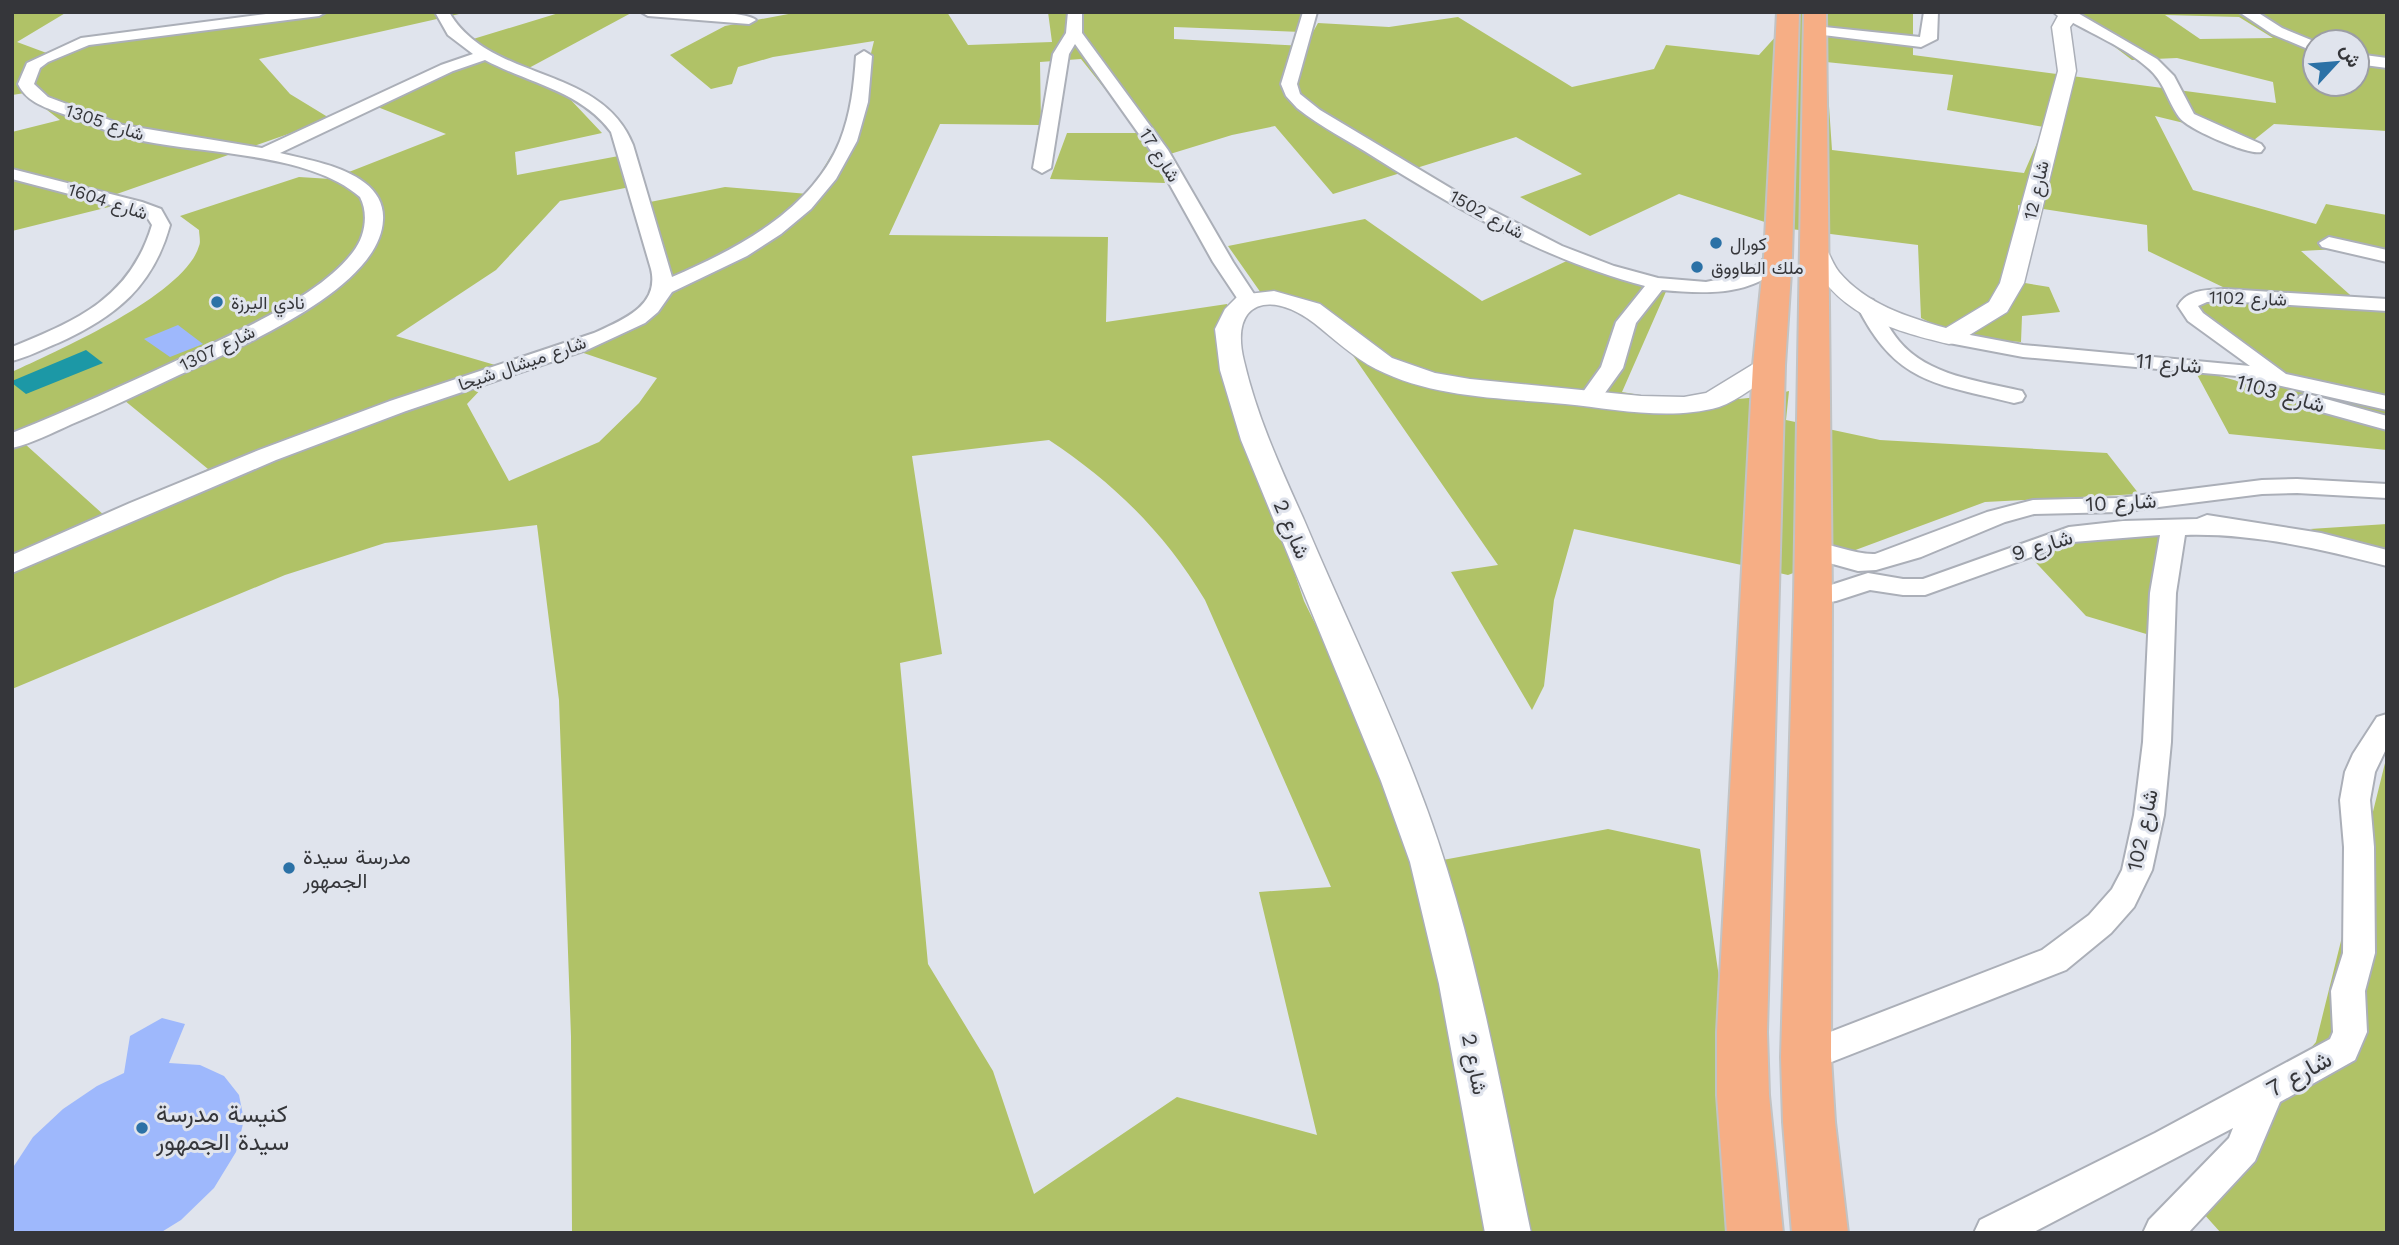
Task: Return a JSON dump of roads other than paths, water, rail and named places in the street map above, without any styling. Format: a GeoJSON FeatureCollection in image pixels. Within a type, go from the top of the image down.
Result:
{"type":"FeatureCollection","features":[{"type":"Feature","properties":{"kind":"highway"},"geometry":{"type":"LineString","coordinates":[[1813,19],[1813,597],[1806,1057],[1809,1122],[1820,1233]]}},
{"type":"Feature","properties":{"kind":"highway"},"geometry":{"type":"LineString","coordinates":[[1755,1233],[1743,1095],[1742,1032],[1769,365],[1778,257],[1813,19]]}},
{"type":"Feature","properties":{"kind":"street","name":"شارع 1305"},"geometry":{"type":"LineString","coordinates":[[264,154],[144,136],[117,129],[42,100],[30,92],[26,84],[27,75],[33,66],[57,51],[104,37],[319,12]]}},
{"type":"Feature","properties":{"kind":"street"},"geometry":{"type":"LineString","coordinates":[[442,12],[445,22],[453,31],[485,55],[577,95],[610,117],[635,176],[649,235],[664,280],[663,288],[714,267],[748,248],[780,227],[814,195],[835,166],[850,135],[862,91],[864,56]]}},
{"type":"Feature","properties":{"kind":"street"},"geometry":{"type":"LineString","coordinates":[[648,12],[749,20]]}},
{"type":"Feature","properties":{"kind":"street"},"geometry":{"type":"LineString","coordinates":[[1042,168],[1061,54],[1074,33],[1075,12]]}},
{"type":"Feature","properties":{"kind":"street","name":"شارع 1502"},"geometry":{"type":"LineString","coordinates":[[1310,12],[1288,83],[1293,96],[1391,160],[1545,246],[1591,265],[1657,284],[1696,287],[1736,284],[1760,274],[1778,257]]}},
{"type":"Feature","properties":{"kind":"street"},"geometry":{"type":"LineString","coordinates":[[1813,19],[1921,42],[1929,39],[1931,12]]}},
{"type":"Feature","properties":{"kind":"street"},"geometry":{"type":"LineString","coordinates":[[2246,12],[2277,31],[2301,41]]}},
{"type":"Feature","properties":{"kind":"street"},"geometry":{"type":"LineString","coordinates":[[2066,14],[2151,62],[2170,83],[2187,117],[2221,135],[2255,148]]}},
{"type":"Feature","properties":{"kind":"street","name":"شارع 12"},"geometry":{"type":"LineString","coordinates":[[1949,337],[1998,307],[2012,283],[2067,71],[2061,27],[2066,14]]}},
{"type":"Feature","properties":{"kind":"street","name":"شارع 17"},"geometry":{"type":"LineString","coordinates":[[1074,33],[1159,150],[1223,262],[1248,300]]}},
{"type":"Feature","properties":{"kind":"street"},"geometry":{"type":"LineString","coordinates":[[264,154],[447,68],[485,55]]}},
{"type":"Feature","properties":{"kind":"street","name":"شارع 1307"},"geometry":{"type":"LineString","coordinates":[[12,441],[114,398],[264,326],[308,298],[360,258],[372,239],[373,211],[369,195],[354,183],[319,169],[264,154]]}},
{"type":"Feature","properties":{"kind":"street","name":"شارع 1604"},"geometry":{"type":"LineString","coordinates":[[12,174],[136,206],[154,214],[161,225],[152,256],[142,273],[108,308],[84,323],[12,355]]}},
{"type":"Feature","properties":{"kind":"street"},"geometry":{"type":"LineString","coordinates":[[2329,243],[2387,256]]}},
{"type":"Feature","properties":{"kind":"street"},"geometry":{"type":"LineString","coordinates":[[1815,248],[1832,278],[1866,304],[1900,323],[1949,337]]}},
{"type":"Feature","properties":{"kind":"street"},"geometry":{"type":"LineString","coordinates":[[1589,399],[1612,368],[1619,335],[1626,322],[1657,284]]}},
{"type":"Feature","properties":{"kind":"street","name":"شارع ميشال شيحا"},"geometry":{"type":"LineString","coordinates":[[12,565],[181,491],[397,406],[602,336],[652,308],[663,288]]}},
{"type":"Feature","properties":{"kind":"street","name":"شارع 1102"},"geometry":{"type":"LineString","coordinates":[[2278,377],[2246,351],[2195,317],[2188,306],[2190,302],[2204,296],[2225,295],[2387,305]]}},
{"type":"Feature","properties":{"kind":"street"},"geometry":{"type":"LineString","coordinates":[[1248,300],[1274,298],[1311,309],[1383,363],[1430,380],[1470,387],[1671,405],[1714,400],[1767,415]]}},
{"type":"Feature","properties":{"kind":"street","name":"شارع 2"},"geometry":{"type":"LineString","coordinates":[[1248,300],[1237,309],[1227,329],[1233,370],[1255,440],[1399,781],[1428,862],[1459,984],[1508,1233]]}},
{"type":"Feature","properties":{"kind":"street"},"geometry":{"type":"LineString","coordinates":[[1866,304],[1875,324],[1901,358],[1941,377],[2014,396]]}},
{"type":"Feature","properties":{"kind":"street","name":"شارع 11"},"geometry":{"type":"LineString","coordinates":[[1949,337],[2010,350],[2175,363],[2278,377],[2387,403]]}},
{"type":"Feature","properties":{"kind":"street","name":"شارع 1103"},"geometry":{"type":"LineString","coordinates":[[2175,363],[2387,423]]}},
{"type":"Feature","properties":{"kind":"street"},"geometry":{"type":"LineString","coordinates":[[1714,400],[1769,365]]}},
{"type":"Feature","properties":{"kind":"street","name":"شارع 10"},"geometry":{"type":"LineString","coordinates":[[1813,597],[1836,593],[1866,573],[1912,551],[2020,509],[2063,505],[2119,505],[2262,487],[2387,491]]}},
{"type":"Feature","properties":{"kind":"street"},"geometry":{"type":"LineString","coordinates":[[2119,505],[2223,526]]}},
{"type":"Feature","properties":{"kind":"street","name":"شارع 9"},"geometry":{"type":"LineString","coordinates":[[1813,550],[1903,587],[1925,587],[2069,535],[2112,530],[2223,526],[2321,541],[2387,558]]}},
{"type":"Feature","properties":{"kind":"street","name":"شارع 102"},"geometry":{"type":"LineString","coordinates":[[1806,1057],[2054,960],[2100,924],[2123,898],[2137,870],[2149,815],[2157,743],[2163,593],[2174,528]]}},
{"type":"Feature","properties":{"kind":"street","name":"شارع 7"},"geometry":{"type":"LineString","coordinates":[[1993,1233],[2168,1145],[2343,1049],[2348,1040],[2348,991],[2359,953],[2359,846],[2355,800],[2360,772],[2367,754],[2387,724]]}},
{"type":"Feature","properties":{"kind":"street"},"geometry":{"type":"LineString","coordinates":[[2162,1233],[2242,1150],[2266,1092]]}},
{"type":"Feature","properties":{"kind":"water"},"geometry":{"type":"Polygon","coordinates":[[[86,350],[103,363],[26,394],[12,383],[12,381],[86,350]]]}},
{"type":"Feature","properties":{"kind":"place","name":"كورال"},"geometry":{"type":"Point","coordinates":[1716,243]}},
{"type":"Feature","properties":{"kind":"place","name":"ملك الطاووق"},"geometry":{"type":"Point","coordinates":[1697,267]}},
{"type":"Feature","properties":{"kind":"place","name":"نادي اليرزة"},"geometry":{"type":"Point","coordinates":[217,302]}},
{"type":"Feature","properties":{"kind":"place","name":"مدرسة سيدة الجمهور"},"geometry":{"type":"Point","coordinates":[289,868]}},
{"type":"Feature","properties":{"kind":"place","name":"كنيسة مدرسة سيدة الجمهور"},"geometry":{"type":"Point","coordinates":[142,1128]}}]}
